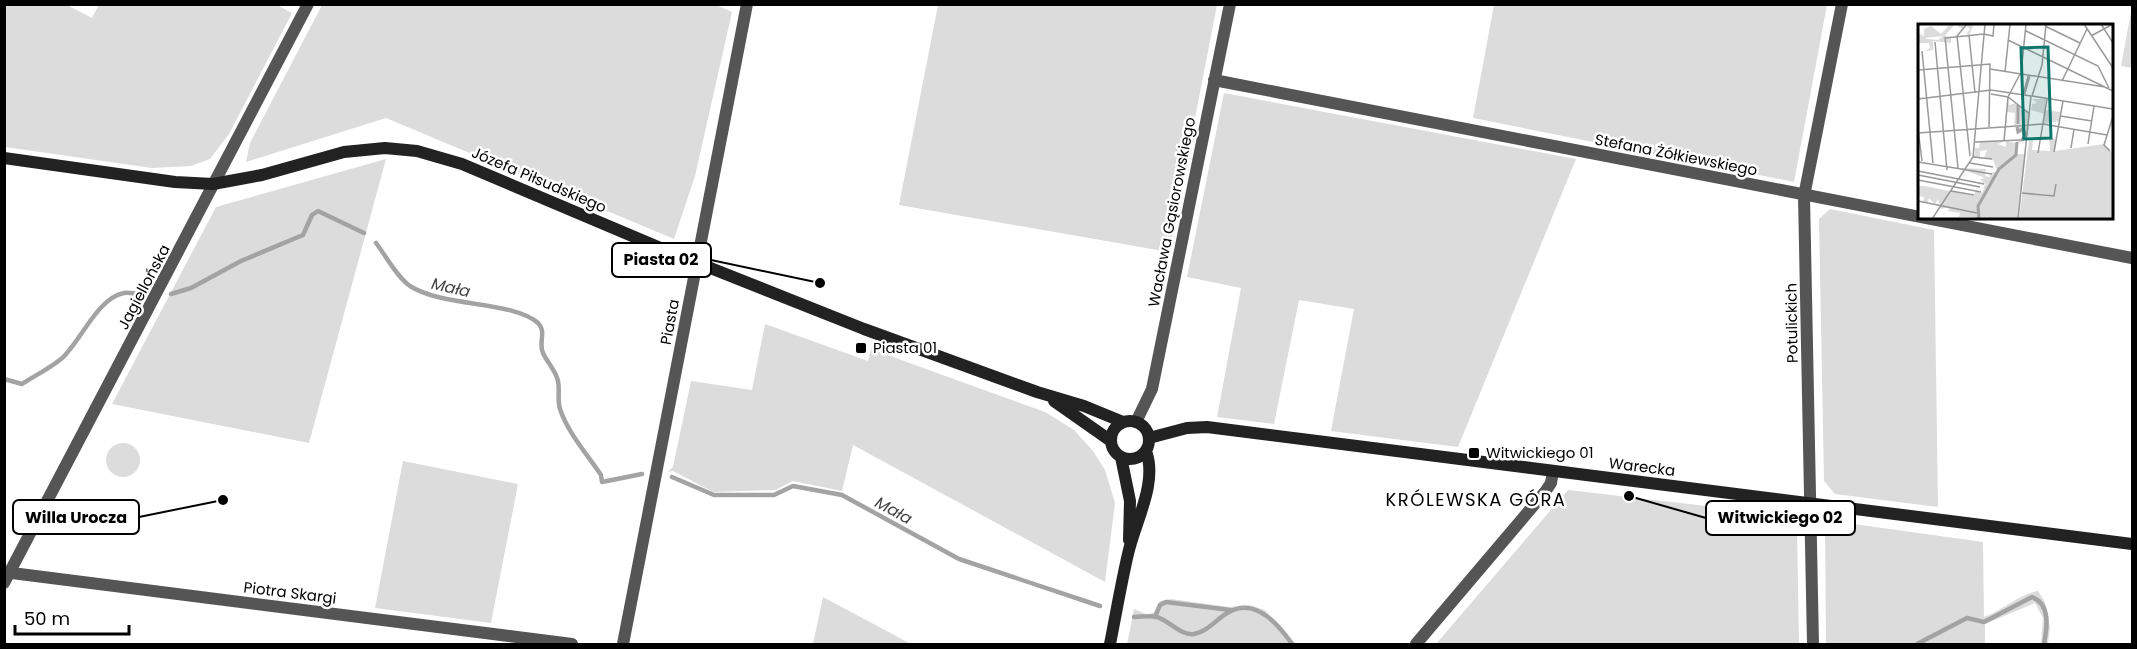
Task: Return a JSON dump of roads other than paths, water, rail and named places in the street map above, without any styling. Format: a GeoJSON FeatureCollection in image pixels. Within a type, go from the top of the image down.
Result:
{"type":"FeatureCollection","features":[{"type":"Feature","properties":{"kind":"street","name":"Jagiellońska"},"geometry":{"type":"LineString","coordinates":[[6,576],[308,4]]}},
{"type":"Feature","properties":{"kind":"street","name":"Piasta"},"geometry":{"type":"LineString","coordinates":[[623,645],[747,4]]}},
{"type":"Feature","properties":{"kind":"street","name":"Wacława Gąsiorowskiego"},"geometry":{"type":"LineString","coordinates":[[1130,422],[1152,389],[1230,4]]}},
{"type":"Feature","properties":{"kind":"street","name":"Potulickich"},"geometry":{"type":"LineString","coordinates":[[1813,645],[1804,196],[1842,4]]}},
{"type":"Feature","properties":{"kind":"street","name":"Stefana Żółkiewskiego"},"geometry":{"type":"LineString","coordinates":[[1214,80],[1918,217]]}},
{"type":"Feature","properties":{"kind":"street","name":"Józefa Piłsudskiego"},"geometry":{"type":"LineString","coordinates":[[4,158],[175,182],[213,184],[262,175],[344,152],[385,148],[417,151],[462,164],[864,329],[1037,392],[1084,405],[1130,422]]}},
{"type":"Feature","properties":{"kind":"street","name":"Stefana Żółkiewskiego"},"geometry":{"type":"LineString","coordinates":[[1926,219],[2133,258]]}},
{"type":"Feature","properties":{"kind":"street","name":"Józefa Piłsudskiego"},"geometry":{"type":"LineString","coordinates":[[1037,392],[1077,416],[1111,441]]}},
{"type":"Feature","properties":{"kind":"street"},"geometry":{"type":"LineString","coordinates":[[1110,645],[1128,551],[1130,501],[1120,457],[1112,448],[1111,441],[1115,428],[1130,422],[1144,427],[1150,469],[1137,528],[1128,551]]}},
{"type":"Feature","properties":{"kind":"street","name":"Warecka"},"geometry":{"type":"LineString","coordinates":[[1147,444],[1187,428],[1206,428],[2133,544]]}},
{"type":"Feature","properties":{"kind":"street"},"geometry":{"type":"LineString","coordinates":[[1120,457],[1135,458],[1147,444]]}},
{"type":"Feature","properties":{"kind":"street"},"geometry":{"type":"LineString","coordinates":[[1416,645],[1545,492],[1551,483],[1553,471]]}},
{"type":"Feature","properties":{"kind":"street","name":"Piotra Skargi"},"geometry":{"type":"LineString","coordinates":[[6,576],[572,645]]}},
{"type":"Feature","properties":{"kind":"waterway","name":"Mała"},"geometry":{"type":"LineString","coordinates":[[171,294],[191,288],[241,261],[303,235],[312,215],[318,211],[364,233]]}},
{"type":"Feature","properties":{"kind":"waterway","name":"Mała"},"geometry":{"type":"LineString","coordinates":[[376,243],[405,282],[424,293],[512,311],[538,323],[542,330],[543,353],[558,381],[559,406],[563,418],[601,475],[602,482],[642,474]]}},
{"type":"Feature","properties":{"kind":"waterway","name":"Mała"},"geometry":{"type":"LineString","coordinates":[[4,379],[22,384],[47,369],[68,352],[105,303],[124,293],[142,294]]}},
{"type":"Feature","properties":{"kind":"waterway","name":"Mała"},"geometry":{"type":"LineString","coordinates":[[672,477],[714,495],[774,495],[793,486],[842,495],[959,559],[1100,606]]}},
{"type":"Feature","properties":{"kind":"waterway","name":"Mała"},"geometry":{"type":"LineString","coordinates":[[1917,644],[1967,618],[1984,622],[2032,597],[2038,600],[2045,611],[2047,624],[2044,644]]}},
{"type":"Feature","properties":{"kind":"waterway","name":"Mała"},"geometry":{"type":"LineString","coordinates":[[1155,617],[1160,605],[1166,602],[1230,610]]}},
{"type":"Feature","properties":{"kind":"waterway","name":"Mała"},"geometry":{"type":"LineString","coordinates":[[1134,617],[1157,617],[1180,631],[1194,634],[1204,630],[1229,612],[1239,608],[1248,608],[1266,615],[1292,644]]}},
{"type":"Feature","properties":{"kind":"place","name":"Piasta 02"},"geometry":{"type":"Point","coordinates":[820,283]}},
{"type":"Feature","properties":{"kind":"place","name":"Piasta 01"},"geometry":{"type":"Point","coordinates":[861,348]}},
{"type":"Feature","properties":{"kind":"place","name":"Witwickiego 01"},"geometry":{"type":"Point","coordinates":[1474,453]}},
{"type":"Feature","properties":{"kind":"place","name":"Witwickiego 02"},"geometry":{"type":"Point","coordinates":[1629,496]}},
{"type":"Feature","properties":{"kind":"place","name":"Willa Urocza"},"geometry":{"type":"Point","coordinates":[223,500]}},
{"type":"Feature","properties":{"kind":"district","name":"KRÓLEWSKA GÓRA"},"geometry":{"type":"Point","coordinates":[1476,500]}}]}
